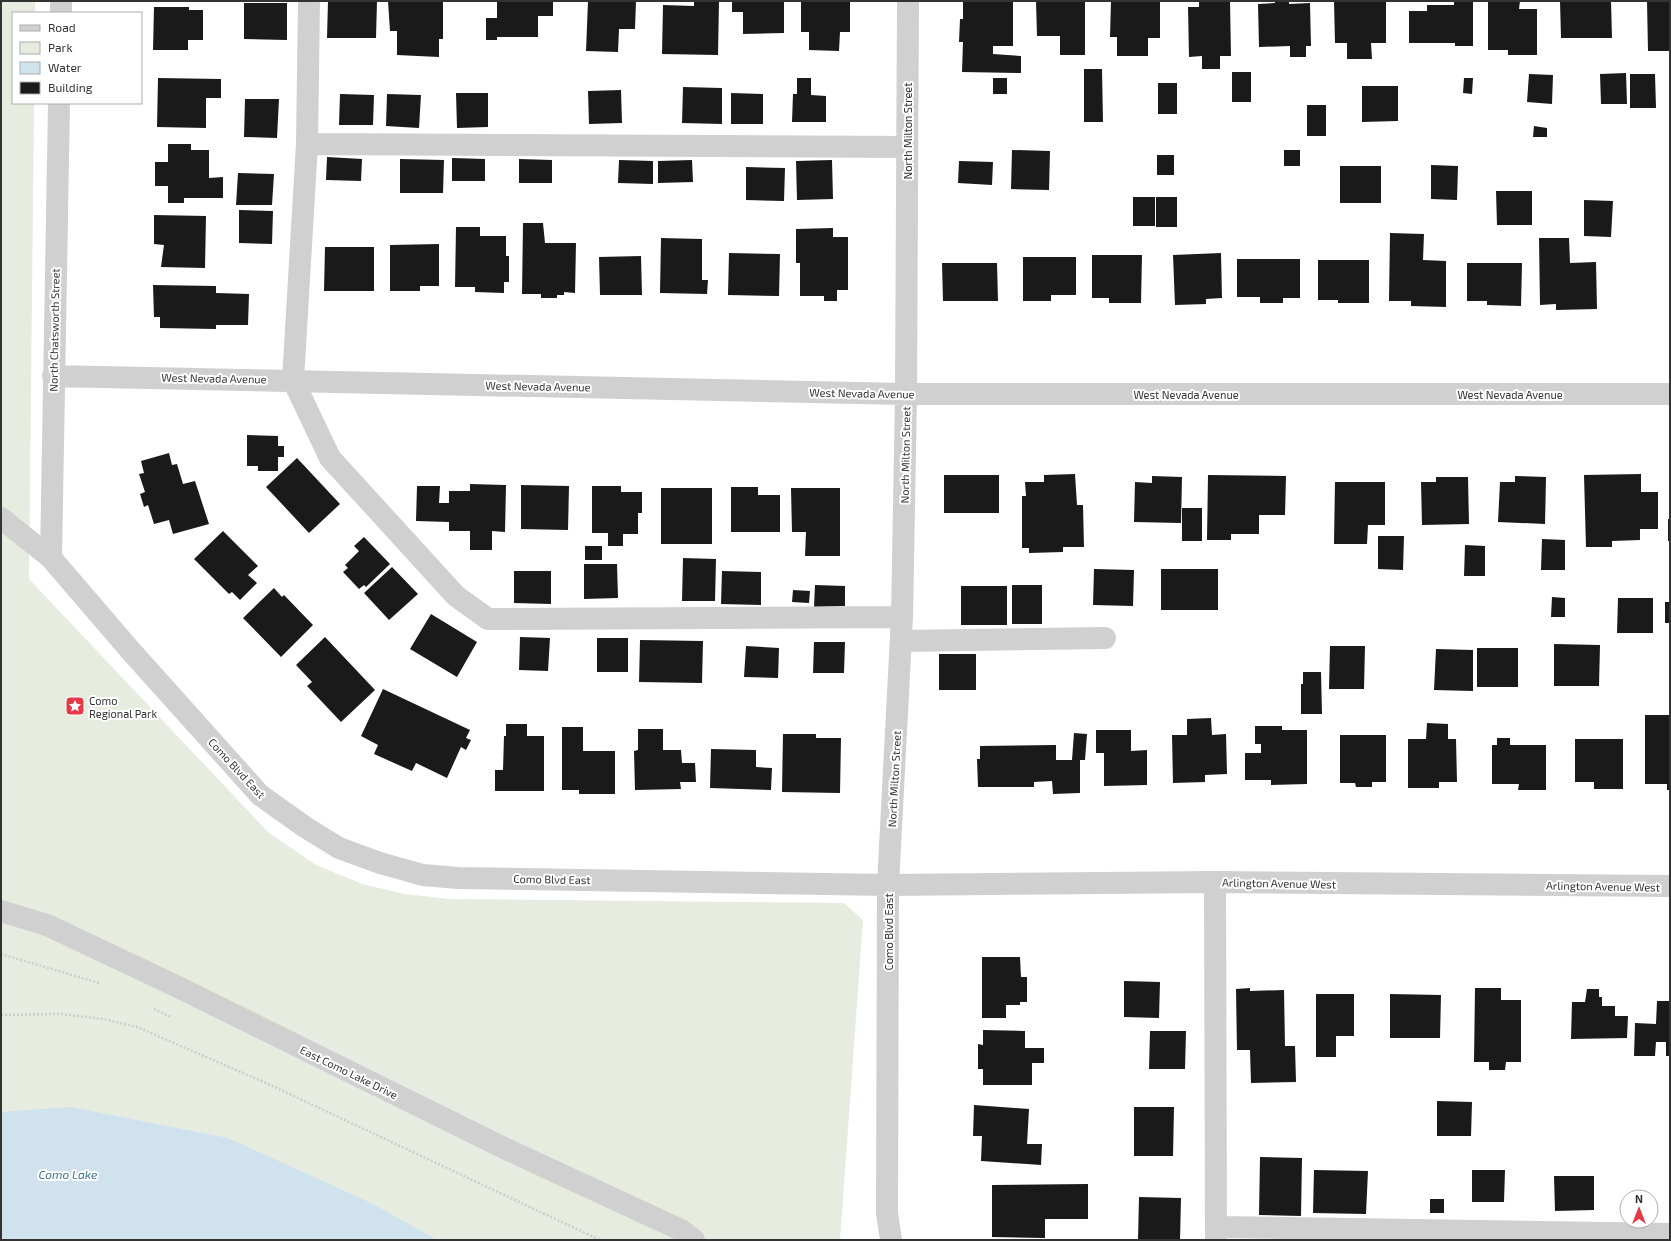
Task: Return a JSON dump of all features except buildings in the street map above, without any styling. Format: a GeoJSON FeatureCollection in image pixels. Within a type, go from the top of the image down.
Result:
{"type":"FeatureCollection","features":[{"type":"Feature","properties":{"kind":"street"},"geometry":{"type":"LineString","coordinates":[[61,1],[61,12]]}},
{"type":"Feature","properties":{"kind":"street"},"geometry":{"type":"LineString","coordinates":[[309,1],[307,144],[293,380],[330,458],[456,596],[488,619],[902,617]]}},
{"type":"Feature","properties":{"kind":"street","name":"North Milton Street"},"geometry":{"type":"LineString","coordinates":[[888,885],[902,617],[906,394],[908,1]]}},
{"type":"Feature","properties":{"kind":"street","name":"North Chatsworth Street"},"geometry":{"type":"LineString","coordinates":[[50,558],[59,104]]}},
{"type":"Feature","properties":{"kind":"street"},"geometry":{"type":"LineString","coordinates":[[307,144],[907,147]]}},
{"type":"Feature","properties":{"kind":"street","name":"West Nevada Avenue"},"geometry":{"type":"LineString","coordinates":[[53,376],[906,394],[1670,394]]}},
{"type":"Feature","properties":{"kind":"street","name":"Como Blvd East"},"geometry":{"type":"LineString","coordinates":[[1,518],[50,558],[260,795],[338,848],[380,863],[423,875],[458,878],[888,885],[887,1212],[891,1240]]}},
{"type":"Feature","properties":{"kind":"street"},"geometry":{"type":"LineString","coordinates":[[901,641],[1105,638]]}},
{"type":"Feature","properties":{"kind":"street"},"geometry":{"type":"LineString","coordinates":[[1215,882],[1216,1234],[1670,1234]]}},
{"type":"Feature","properties":{"kind":"street","name":"Arlington Avenue West"},"geometry":{"type":"LineString","coordinates":[[888,885],[1215,882],[1670,886]]}},
{"type":"Feature","properties":{"kind":"street","name":"East Como Lake Drive"},"geometry":{"type":"LineString","coordinates":[[1,911],[47,926],[176,986],[506,1149],[681,1230],[694,1240]]}},
{"type":"Feature","properties":{"kind":"path"},"geometry":{"type":"LineString","coordinates":[[1,1015],[60,1014],[103,1019],[137,1027],[266,1083],[600,1240]]}},
{"type":"Feature","properties":{"kind":"green space","name":"Como Regional Park"},"geometry":{"type":"Polygon","coordinates":[[[1,1],[35,1],[35,12],[12,12],[12,104],[34,104],[29,579],[269,833],[316,865],[362,884],[405,894],[449,899],[844,903],[863,920],[840,1240],[1,1240],[1,1]]]}},
{"type":"Feature","properties":{"kind":"water","name":"Como Lake"},"geometry":{"type":"Polygon","coordinates":[[[71,1107],[228,1138],[373,1204],[437,1240],[1,1240],[1,1112],[71,1107]]]}},
{"type":"Feature","properties":{"kind":"place","name":"Como Regional Park"},"geometry":{"type":"Point","coordinates":[75,706]}}]}
